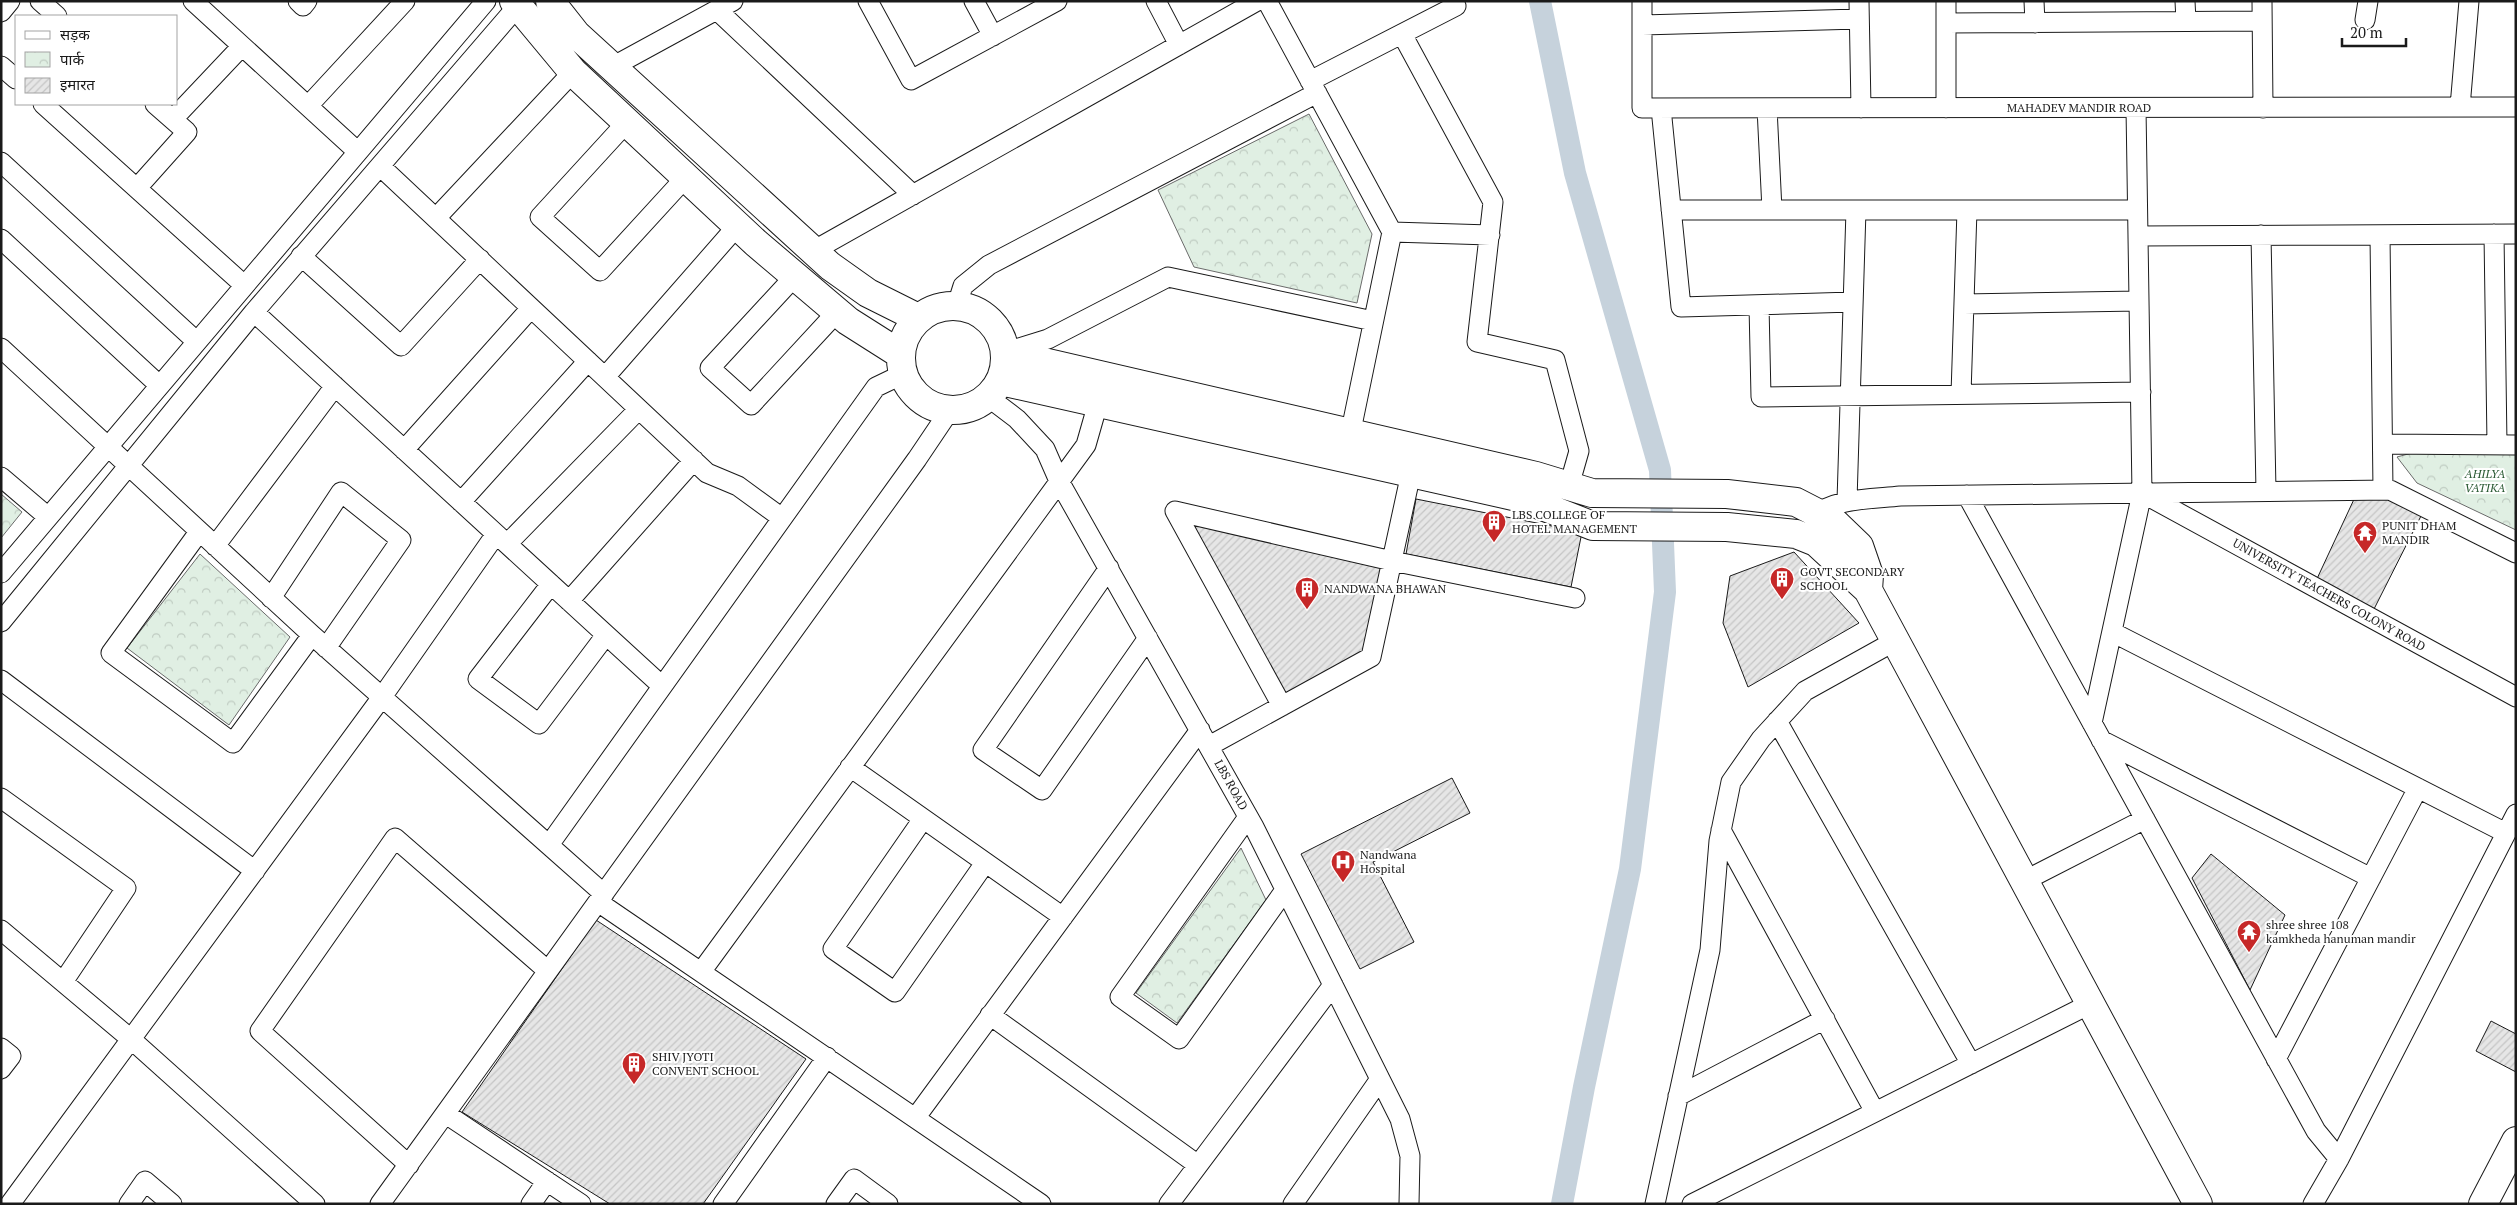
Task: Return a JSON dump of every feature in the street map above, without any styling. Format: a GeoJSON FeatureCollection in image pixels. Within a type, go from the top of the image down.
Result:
{"type":"FeatureCollection","features":[{"type":"Feature","properties":{"kind":"street"},"geometry":{"type":"LineString","coordinates":[[1,12],[10,1]]}},
{"type":"Feature","properties":{"kind":"street"},"geometry":{"type":"LineString","coordinates":[[40,1],[56,15]]}},
{"type":"Feature","properties":{"kind":"street"},"geometry":{"type":"LineString","coordinates":[[193,1],[358,152]]}},
{"type":"Feature","properties":{"kind":"street"},"geometry":{"type":"LineString","coordinates":[[298,1],[303,6],[307,1]]}},
{"type":"Feature","properties":{"kind":"street"},"geometry":{"type":"LineString","coordinates":[[308,106],[405,1]]}},
{"type":"Feature","properties":{"kind":"street"},"geometry":{"type":"LineString","coordinates":[[1,573],[486,1]]}},
{"type":"Feature","properties":{"kind":"street"},"geometry":{"type":"LineString","coordinates":[[550,1],[576,34],[830,266],[868,293],[918,318]]}},
{"type":"Feature","properties":{"kind":"street"},"geometry":{"type":"LineString","coordinates":[[868,1],[911,80],[1057,1]]}},
{"type":"Feature","properties":{"kind":"street"},"geometry":{"type":"LineString","coordinates":[[974,1],[993,36]]}},
{"type":"Feature","properties":{"kind":"street"},"geometry":{"type":"LineString","coordinates":[[1156,1],[1179,45]]}},
{"type":"Feature","properties":{"kind":"street"},"geometry":{"type":"LineString","coordinates":[[813,251],[1257,1]]}},
{"type":"Feature","properties":{"kind":"street"},"geometry":{"type":"LineString","coordinates":[[1267,1],[1392,232],[1348,446]]}},
{"type":"Feature","properties":{"kind":"street"},"geometry":{"type":"LineString","coordinates":[[1642,1],[1642,25],[1652,108],[1671,210],[1681,307],[1853,302]]}},
{"type":"Feature","properties":{"kind":"street"},"geometry":{"type":"LineString","coordinates":[[1946,1],[1946,108]]}},
{"type":"Feature","properties":{"kind":"street"},"geometry":{"type":"LineString","coordinates":[[2034,1],[2034,23]]}},
{"type":"Feature","properties":{"kind":"street"},"geometry":{"type":"LineString","coordinates":[[2185,1],[2186,21]]}},
{"type":"Feature","properties":{"kind":"street"},"geometry":{"type":"LineString","coordinates":[[2262,1],[2263,108]]}},
{"type":"Feature","properties":{"kind":"street"},"geometry":{"type":"LineString","coordinates":[[2365,20],[2368,1]]}},
{"type":"Feature","properties":{"kind":"street"},"geometry":{"type":"LineString","coordinates":[[2460,107],[2469,1]]}},
{"type":"Feature","properties":{"kind":"street"},"geometry":{"type":"LineString","coordinates":[[1,622],[254,312],[518,3],[573,72],[738,226],[848,322],[902,364]]}},
{"type":"Feature","properties":{"kind":"street"},"geometry":{"type":"LineString","coordinates":[[612,67],[725,6],[913,195]]}},
{"type":"Feature","properties":{"kind":"street"},"geometry":{"type":"LineString","coordinates":[[957,305],[963,286],[989,265],[1314,87],[1402,34],[1456,6]]}},
{"type":"Feature","properties":{"kind":"street"},"geometry":{"type":"LineString","coordinates":[[1642,25],[1859,10],[1861,108]]}},
{"type":"Feature","properties":{"kind":"street"},"geometry":{"type":"LineString","coordinates":[[1946,23],[2262,20]]}},
{"type":"Feature","properties":{"kind":"street"},"geometry":{"type":"LineString","coordinates":[[1402,34],[1493,202],[1477,342],[1555,360],[1579,451],[1580,490]]}},
{"type":"Feature","properties":{"kind":"street"},"geometry":{"type":"LineString","coordinates":[[173,120],[242,46]]}},
{"type":"Feature","properties":{"kind":"street"},"geometry":{"type":"LineString","coordinates":[[1,66],[15,78]]}},
{"type":"Feature","properties":{"kind":"street"},"geometry":{"type":"LineString","coordinates":[[436,218],[573,72]]}},
{"type":"Feature","properties":{"kind":"street"},"geometry":{"type":"LineString","coordinates":[[45,105],[244,285]]}},
{"type":"Feature","properties":{"kind":"street"},"geometry":{"type":"LineString","coordinates":[[137,188],[188,132],[156,105]]}},
{"type":"Feature","properties":{"kind":"street","name":"MAHADEV MANDIR ROAD"},"geometry":{"type":"LineString","coordinates":[[1652,108],[2516,107]]}},
{"type":"Feature","properties":{"kind":"street"},"geometry":{"type":"LineString","coordinates":[[1767,108],[1772,210]]}},
{"type":"Feature","properties":{"kind":"street"},"geometry":{"type":"LineString","coordinates":[[2092,723],[2142,493],[2136,108]]}},
{"type":"Feature","properties":{"kind":"street"},"geometry":{"type":"LineString","coordinates":[[627,122],[540,217],[600,271],[686,177]]}},
{"type":"Feature","properties":{"kind":"street"},"geometry":{"type":"LineString","coordinates":[[1,162],[196,341]]}},
{"type":"Feature","properties":{"kind":"street"},"geometry":{"type":"LineString","coordinates":[[380,166],[707,473],[738,486],[782,518]]}},
{"type":"Feature","properties":{"kind":"street"},"geometry":{"type":"LineString","coordinates":[[1671,210],[2137,210]]}},
{"type":"Feature","properties":{"kind":"street"},"geometry":{"type":"LineString","coordinates":[[1847,501],[1856,210]]}},
{"type":"Feature","properties":{"kind":"street"},"geometry":{"type":"LineString","coordinates":[[1962,394],[1967,210]]}},
{"type":"Feature","properties":{"kind":"street"},"geometry":{"type":"LineString","coordinates":[[605,377],[738,226]]}},
{"type":"Feature","properties":{"kind":"street"},"geometry":{"type":"LineString","coordinates":[[1392,232],[1490,235]]}},
{"type":"Feature","properties":{"kind":"street"},"geometry":{"type":"LineString","coordinates":[[2383,444],[2506,445],[2494,234]]}},
{"type":"Feature","properties":{"kind":"street"},"geometry":{"type":"LineString","coordinates":[[2138,236],[2516,234]]}},
{"type":"Feature","properties":{"kind":"street"},"geometry":{"type":"LineString","coordinates":[[2261,235],[2266,491]]}},
{"type":"Feature","properties":{"kind":"street"},"geometry":{"type":"LineString","coordinates":[[2380,235],[2383,490]]}},
{"type":"Feature","properties":{"kind":"street"},"geometry":{"type":"LineString","coordinates":[[1,240],[159,385]]}},
{"type":"Feature","properties":{"kind":"street"},"geometry":{"type":"LineString","coordinates":[[301,256],[401,346],[480,259]]}},
{"type":"Feature","properties":{"kind":"street"},"geometry":{"type":"LineString","coordinates":[[795,276],[710,368],[751,405],[837,312]]}},
{"type":"Feature","properties":{"kind":"street"},"geometry":{"type":"LineString","coordinates":[[1005,353],[1048,339],[1168,276],[1373,321]]}},
{"type":"Feature","properties":{"kind":"street"},"geometry":{"type":"LineString","coordinates":[[1964,304],[2139,300]]}},
{"type":"Feature","properties":{"kind":"street"},"geometry":{"type":"LineString","coordinates":[[957,305],[977,311],[993,323],[1003,341],[1005,353],[994,389],[970,408],[950,410],[930,405],[913,392],[902,364],[906,334],[918,318],[936,308],[957,305]]}},
{"type":"Feature","properties":{"kind":"street"},"geometry":{"type":"LineString","coordinates":[[1759,305],[1761,397],[2141,392]]}},
{"type":"Feature","properties":{"kind":"street"},"geometry":{"type":"LineString","coordinates":[[404,450],[531,308]]}},
{"type":"Feature","properties":{"kind":"street"},"geometry":{"type":"LineString","coordinates":[[254,312],[662,686]]}},
{"type":"Feature","properties":{"kind":"street"},"geometry":{"type":"LineString","coordinates":[[1,348],[271,598],[549,845],[601,898],[701,972],[916,1117],[1029,1200]]}},
{"type":"Feature","properties":{"kind":"street"},"geometry":{"type":"LineString","coordinates":[[1005,353],[1348,446],[1411,473],[1522,498],[1593,526],[1727,527],[1796,534],[1816,542],[1868,590],[2198,1204]]}},
{"type":"Feature","properties":{"kind":"street"},"geometry":{"type":"LineString","coordinates":[[461,502],[588,361]]}},
{"type":"Feature","properties":{"kind":"street"},"geometry":{"type":"LineString","coordinates":[[549,845],[876,387],[902,364]]}},
{"type":"Feature","properties":{"kind":"street"},"geometry":{"type":"LineString","coordinates":[[215,546],[334,386]]}},
{"type":"Feature","properties":{"kind":"street"},"geometry":{"type":"LineString","coordinates":[[994,389],[1098,403],[1536,476],[1580,490],[1727,494],[1796,502],[1833,522],[1858,546],[1869,575],[1868,590]]}},
{"type":"Feature","properties":{"kind":"street","name":"LBS ROAD"},"geometry":{"type":"LineString","coordinates":[[994,389],[1017,419],[1045,449],[1059,481],[1248,817],[1400,1119],[1410,1156],[1409,1204]]}},
{"type":"Feature","properties":{"kind":"street"},"geometry":{"type":"LineString","coordinates":[[701,972],[1086,445],[1098,403]]}},
{"type":"Feature","properties":{"kind":"street"},"geometry":{"type":"LineString","coordinates":[[10,1204],[382,697],[502,539],[639,409]]}},
{"type":"Feature","properties":{"kind":"street"},"geometry":{"type":"LineString","coordinates":[[380,1204],[917,459],[950,410]]}},
{"type":"Feature","properties":{"kind":"street"},"geometry":{"type":"LineString","coordinates":[[569,601],[694,460]]}},
{"type":"Feature","properties":{"kind":"street"},"geometry":{"type":"LineString","coordinates":[[916,1117],[1063,918],[1205,738],[1282,706],[1371,657],[1411,473]]}},
{"type":"Feature","properties":{"kind":"street"},"geometry":{"type":"LineString","coordinates":[[1,477],[48,517]]}},
{"type":"Feature","properties":{"kind":"street"},"geometry":{"type":"LineString","coordinates":[[1796,534],[1817,513],[1847,501],[1900,496],[2390,490],[2516,553]]}},
{"type":"Feature","properties":{"kind":"street"},"geometry":{"type":"LineString","coordinates":[[199,532],[111,653],[233,743],[401,540],[341,492],[271,598]]}},
{"type":"Feature","properties":{"kind":"street","name":"UNIVERSITY TEACHERS COLONY ROAD"},"geometry":{"type":"LineString","coordinates":[[2142,493],[2516,697]]}},
{"type":"Feature","properties":{"kind":"street"},"geometry":{"type":"LineString","coordinates":[[1967,495],[2316,1131],[2339,1160]]}},
{"type":"Feature","properties":{"kind":"street"},"geometry":{"type":"LineString","coordinates":[[1282,706],[1175,511],[1392,561],[1575,598]]}},
{"type":"Feature","properties":{"kind":"street"},"geometry":{"type":"LineString","coordinates":[[1109,568],[983,750],[1042,790],[1148,638]]}},
{"type":"Feature","properties":{"kind":"street"},"geometry":{"type":"LineString","coordinates":[[551,584],[478,679],[539,724],[606,635]]}},
{"type":"Feature","properties":{"kind":"street"},"geometry":{"type":"LineString","coordinates":[[2112,632],[2506,833]]}},
{"type":"Feature","properties":{"kind":"street"},"geometry":{"type":"LineString","coordinates":[[1655,1204],[1710,950],[1722,830],[1731,782],[1760,738],[1805,691],[1895,641]]}},
{"type":"Feature","properties":{"kind":"street"},"geometry":{"type":"LineString","coordinates":[[1,680],[255,871]]}},
{"type":"Feature","properties":{"kind":"street"},"geometry":{"type":"LineString","coordinates":[[1777,720],[1971,1064]]}},
{"type":"Feature","properties":{"kind":"street"},"geometry":{"type":"LineString","coordinates":[[2101,740],[2371,878]]}},
{"type":"Feature","properties":{"kind":"street"},"geometry":{"type":"LineString","coordinates":[[850,767],[1063,918]]}},
{"type":"Feature","properties":{"kind":"street"},"geometry":{"type":"LineString","coordinates":[[2276,1059],[2418,788]]}},
{"type":"Feature","properties":{"kind":"street"},"geometry":{"type":"LineString","coordinates":[[1,798],[126,888],[63,982]]}},
{"type":"Feature","properties":{"kind":"street"},"geometry":{"type":"LineString","coordinates":[[2313,1204],[2339,1160],[2516,814]]}},
{"type":"Feature","properties":{"kind":"street"},"geometry":{"type":"LineString","coordinates":[[1248,817],[1120,997],[1180,1039],[1285,890]]}},
{"type":"Feature","properties":{"kind":"street"},"geometry":{"type":"LineString","coordinates":[[923,819],[833,949],[895,992],[985,863]]}},
{"type":"Feature","properties":{"kind":"street"},"geometry":{"type":"LineString","coordinates":[[2024,881],[2145,819]]}},
{"type":"Feature","properties":{"kind":"street"},"geometry":{"type":"LineString","coordinates":[[1722,830],[1875,1112]]}},
{"type":"Feature","properties":{"kind":"street"},"geometry":{"type":"LineString","coordinates":[[409,1165],[260,1031],[395,838],[548,971]]}},
{"type":"Feature","properties":{"kind":"street"},"geometry":{"type":"LineString","coordinates":[[1,930],[132,1040],[315,1204]]}},
{"type":"Feature","properties":{"kind":"street"},"geometry":{"type":"LineString","coordinates":[[1169,1204],[1333,985]]}},
{"type":"Feature","properties":{"kind":"street"},"geometry":{"type":"LineString","coordinates":[[1692,1204],[2090,1004]]}},
{"type":"Feature","properties":{"kind":"street"},"geometry":{"type":"LineString","coordinates":[[990,1016],[1198,1165]]}},
{"type":"Feature","properties":{"kind":"street"},"geometry":{"type":"LineString","coordinates":[[1678,1096],[1825,1019]]}},
{"type":"Feature","properties":{"kind":"street"},"geometry":{"type":"LineString","coordinates":[[1,1048],[11,1056],[1,1069]]}},
{"type":"Feature","properties":{"kind":"street"},"geometry":{"type":"LineString","coordinates":[[723,1204],[826,1057]]}},
{"type":"Feature","properties":{"kind":"street"},"geometry":{"type":"LineString","coordinates":[[1293,1204],[1380,1079]]}},
{"type":"Feature","properties":{"kind":"street"},"geometry":{"type":"LineString","coordinates":[[446,1114],[581,1204]]}},
{"type":"Feature","properties":{"kind":"street"},"geometry":{"type":"LineString","coordinates":[[2483,1204],[2516,1141]]}},
{"type":"Feature","properties":{"kind":"street"},"geometry":{"type":"LineString","coordinates":[[836,1204],[854,1179],[888,1204]]}},
{"type":"Feature","properties":{"kind":"street"},"geometry":{"type":"LineString","coordinates":[[129,1204],[145,1181],[172,1204]]}},
{"type":"Feature","properties":{"kind":"street"},"geometry":{"type":"LineString","coordinates":[[531,1204],[547,1181]]}},
{"type":"Feature","properties":{"kind":"green space"},"geometry":{"type":"Polygon","coordinates":[[[1309,114],[1372,234],[1357,303],[1194,267],[1158,190],[1309,114]]]}},
{"type":"Feature","properties":{"kind":"green space","name":"AHILYA VATIKA"},"geometry":{"type":"Polygon","coordinates":[[[2516,450],[2516,530],[2417,483],[2397,457],[2419,451],[2516,450]]]}},
{"type":"Feature","properties":{"kind":"green space"},"geometry":{"type":"Polygon","coordinates":[[[1,494],[22,512],[1,538],[1,494]]]}},
{"type":"Feature","properties":{"kind":"green space"},"geometry":{"type":"Polygon","coordinates":[[[200,554],[290,637],[229,725],[127,648],[200,554]]]}},
{"type":"Feature","properties":{"kind":"green space"},"geometry":{"type":"Polygon","coordinates":[[[1241,848],[1266,900],[1177,1023],[1136,993],[1241,848]]]}},
{"type":"Feature","properties":{"kind":"building","name":"PUNIT DHAM MANDIR"},"geometry":{"type":"Polygon","coordinates":[[[2356,495],[2388,496],[2423,512],[2372,613],[2315,583],[2356,495]]]}},
{"type":"Feature","properties":{"kind":"building","name":"LBS COLLEGE OF HOTEL MANAGEMENT"},"geometry":{"type":"Polygon","coordinates":[[[1416,499],[1582,532],[1571,587],[1406,554],[1416,499]]]}},
{"type":"Feature","properties":{"kind":"building","name":"NANDWANA BHAWAN"},"geometry":{"type":"Polygon","coordinates":[[[1185,513],[1387,564],[1371,657],[1284,699],[1185,513]]]}},
{"type":"Feature","properties":{"kind":"building","name":"GOVT SECONDARY SCHOOL"},"geometry":{"type":"Polygon","coordinates":[[[1794,552],[1859,623],[1748,687],[1723,623],[1730,576],[1794,552]]]}},
{"type":"Feature","properties":{"kind":"building"},"geometry":{"type":"Polygon","coordinates":[[[1452,778],[1470,813],[1373,862],[1414,942],[1360,969],[1301,854],[1452,778]]]}},
{"type":"Feature","properties":{"kind":"building","name":"shree shree 108 kamkheda hanuman mandir"},"geometry":{"type":"Polygon","coordinates":[[[2211,854],[2285,915],[2250,990],[2192,878],[2211,854]]]}},
{"type":"Feature","properties":{"kind":"building","name":"SHIV JYOTI CONVENT SCHOOL"},"geometry":{"type":"Polygon","coordinates":[[[596,920],[806,1059],[703,1204],[610,1204],[462,1112],[596,920]]]}},
{"type":"Feature","properties":{"kind":"building"},"geometry":{"type":"Polygon","coordinates":[[[2491,1021],[2516,1034],[2516,1072],[2476,1051],[2491,1021]]]}},
{"type":"Feature","properties":{"kind":"waterway"},"geometry":{"type":"LineString","coordinates":[[1540,1],[1575,173],[1660,470],[1665,592],[1630,869],[1584,1087],[1562,1204]]}},
{"type":"Feature","properties":{"kind":"place","name":"LBS COLLEGE OF HOTEL MANAGEMENT"},"geometry":{"type":"Point","coordinates":[1494,543]}},
{"type":"Feature","properties":{"kind":"place","name":"PUNIT DHAM MANDIR"},"geometry":{"type":"Point","coordinates":[2365,554]}},
{"type":"Feature","properties":{"kind":"place","name":"GOVT SECONDARY SCHOOL"},"geometry":{"type":"Point","coordinates":[1782,600]}},
{"type":"Feature","properties":{"kind":"place","name":"NANDWANA BHAWAN"},"geometry":{"type":"Point","coordinates":[1307,610]}},
{"type":"Feature","properties":{"kind":"place","name":"Nandwana Hospital"},"geometry":{"type":"Point","coordinates":[1343,883]}},
{"type":"Feature","properties":{"kind":"place","name":"shree shree 108 kamkheda hanuman mandir"},"geometry":{"type":"Point","coordinates":[2249,953]}},
{"type":"Feature","properties":{"kind":"place","name":"SHIV JYOTI CONVENT SCHOOL"},"geometry":{"type":"Point","coordinates":[634,1085]}}]}
